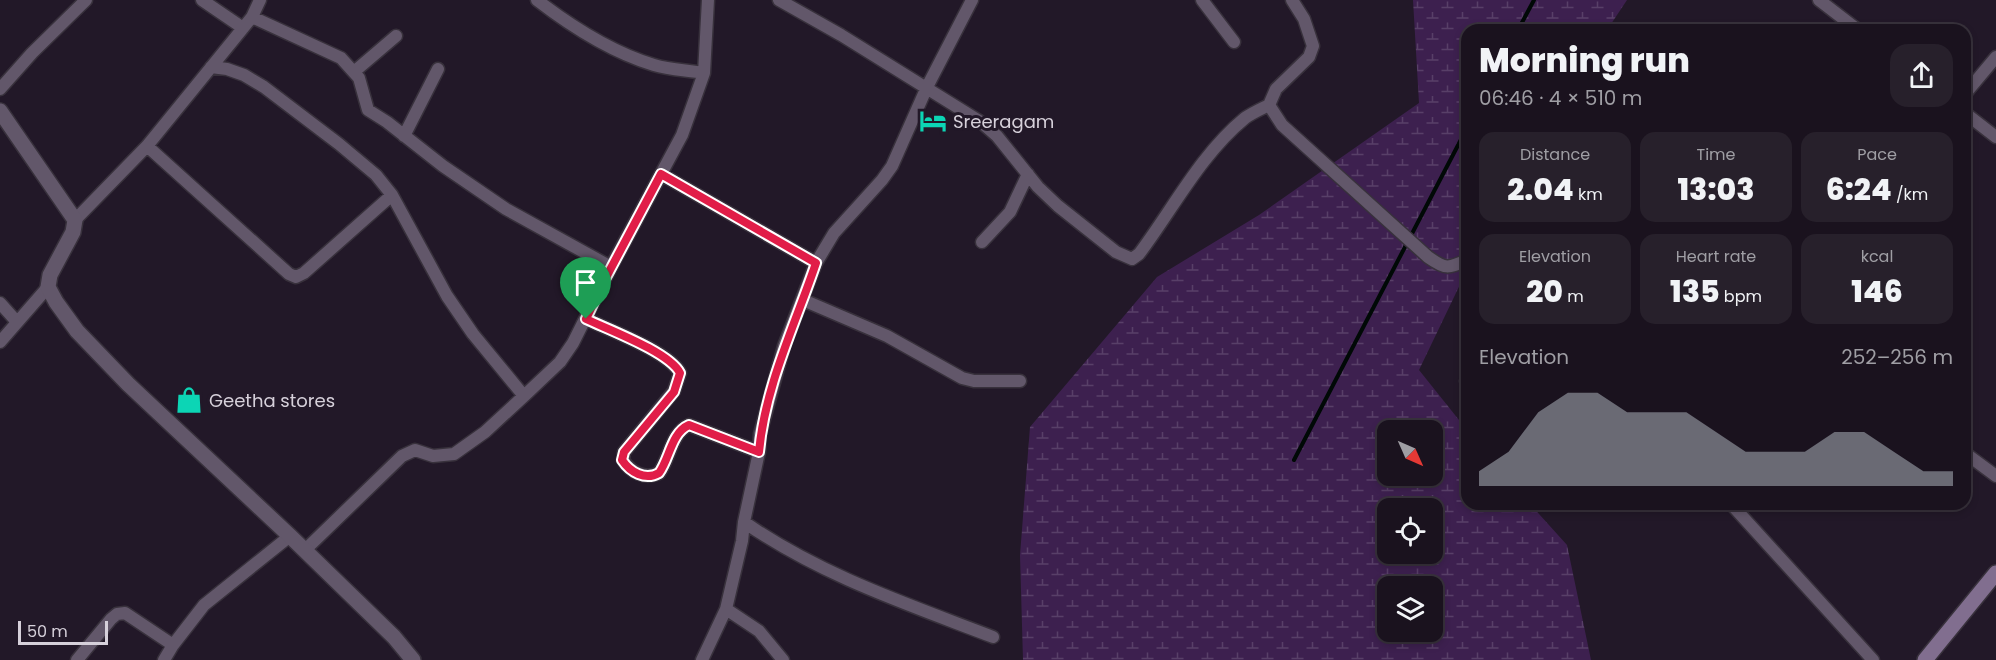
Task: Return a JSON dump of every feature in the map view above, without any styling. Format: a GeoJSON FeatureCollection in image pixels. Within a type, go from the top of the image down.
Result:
{"type":"FeatureCollection","features":[{"type":"Feature","properties":{"kind":"main road"},"geometry":{"type":"LineString","coordinates":[[1924,660],[1996,573]]}},
{"type":"Feature","properties":{"kind":"street"},"geometry":{"type":"LineString","coordinates":[[0,89],[32,53],[86,0]]}},
{"type":"Feature","properties":{"kind":"street"},"geometry":{"type":"LineString","coordinates":[[202,0],[243,28]]}},
{"type":"Feature","properties":{"kind":"street"},"geometry":{"type":"LineString","coordinates":[[0,342],[48,287],[50,275],[73,232],[75,220],[147,146],[252,17],[260,0]]}},
{"type":"Feature","properties":{"kind":"street"},"geometry":{"type":"LineString","coordinates":[[537,0],[578,29],[633,58],[657,66],[704,73]]}},
{"type":"Feature","properties":{"kind":"street"},"geometry":{"type":"LineString","coordinates":[[305,550],[402,456],[416,450],[433,456],[454,454],[485,432],[560,362],[586,319],[611,267],[682,135],[704,73],[708,0]]}},
{"type":"Feature","properties":{"kind":"street"},"geometry":{"type":"LineString","coordinates":[[779,0],[927,87],[990,129],[1058,206],[1116,252],[1132,259],[1139,254],[1192,177],[1220,142],[1246,117],[1269,105],[1276,89],[1309,57],[1312,46],[1304,19],[1292,0]]}},
{"type":"Feature","properties":{"kind":"street"},"geometry":{"type":"LineString","coordinates":[[702,660],[726,609],[742,541],[759,452],[760,434],[784,346],[816,263],[834,233],[892,166],[927,87],[972,0]]}},
{"type":"Feature","properties":{"kind":"street"},"geometry":{"type":"LineString","coordinates":[[1202,0],[1234,42]]}},
{"type":"Feature","properties":{"kind":"street"},"geometry":{"type":"LineString","coordinates":[[1819,0],[1850,24]]}},
{"type":"Feature","properties":{"kind":"street"},"geometry":{"type":"LineString","coordinates":[[252,17],[341,58],[359,78],[368,110],[506,209],[611,267]]}},
{"type":"Feature","properties":{"kind":"street"},"geometry":{"type":"LineString","coordinates":[[355,71],[396,36]]}},
{"type":"Feature","properties":{"kind":"street"},"geometry":{"type":"LineString","coordinates":[[1971,87],[1996,57]]}},
{"type":"Feature","properties":{"kind":"street"},"geometry":{"type":"LineString","coordinates":[[211,67],[244,75],[287,103],[376,175],[392,195],[447,296],[473,334],[524,396]]}},
{"type":"Feature","properties":{"kind":"street"},"geometry":{"type":"LineString","coordinates":[[404,136],[438,69]]}},
{"type":"Feature","properties":{"kind":"street"},"geometry":{"type":"LineString","coordinates":[[1269,105],[1281,124],[1428,257],[1441,266],[1452,267],[1461,263]]}},
{"type":"Feature","properties":{"kind":"street"},"geometry":{"type":"LineString","coordinates":[[1971,118],[1996,137]]}},
{"type":"Feature","properties":{"kind":"street"},"geometry":{"type":"LineString","coordinates":[[3,121],[75,220]]}},
{"type":"Feature","properties":{"kind":"street"},"geometry":{"type":"LineString","coordinates":[[147,146],[289,274],[296,277],[304,273],[392,195]]}},
{"type":"Feature","properties":{"kind":"street"},"geometry":{"type":"LineString","coordinates":[[661,174],[816,263]]}},
{"type":"Feature","properties":{"kind":"street"},"geometry":{"type":"LineString","coordinates":[[982,242],[1010,212],[1028,174]]}},
{"type":"Feature","properties":{"kind":"street"},"geometry":{"type":"LineString","coordinates":[[48,287],[77,331],[120,376],[305,550],[394,637],[413,660]]}},
{"type":"Feature","properties":{"kind":"street"},"geometry":{"type":"LineString","coordinates":[[803,300],[895,339],[963,378],[975,381],[1020,381]]}},
{"type":"Feature","properties":{"kind":"street"},"geometry":{"type":"LineString","coordinates":[[0,303],[17,322]]}},
{"type":"Feature","properties":{"kind":"street"},"geometry":{"type":"LineString","coordinates":[[586,319],[659,353],[676,365],[680,373],[674,392],[624,452],[622,460],[635,472],[645,476],[659,473],[677,435],[689,425],[759,452]]}},
{"type":"Feature","properties":{"kind":"street"},"geometry":{"type":"LineString","coordinates":[[1971,457],[1996,476]]}},
{"type":"Feature","properties":{"kind":"street"},"geometry":{"type":"LineString","coordinates":[[1736,510],[1873,660]]}},
{"type":"Feature","properties":{"kind":"street"},"geometry":{"type":"LineString","coordinates":[[744,522],[800,556],[852,582],[993,637]]}},
{"type":"Feature","properties":{"kind":"street"},"geometry":{"type":"LineString","coordinates":[[164,660],[172,645],[204,605],[290,536]]}},
{"type":"Feature","properties":{"kind":"street"},"geometry":{"type":"LineString","coordinates":[[726,609],[759,631],[783,660]]}},
{"type":"Feature","properties":{"kind":"street"},"geometry":{"type":"LineString","coordinates":[[77,660],[117,614],[125,613],[172,645]]}},
{"type":"Feature","properties":{"kind":"green space"},"geometry":{"type":"Polygon","coordinates":[[[1413,0],[1627,0],[1611,24],[1461,24],[1461,282],[1419,370],[1461,422],[1461,510],[1535,510],[1567,545],[1591,660],[1023,660],[1020,555],[1030,427],[1157,277],[1259,215],[1419,103],[1413,0]]]}},
{"type":"Feature","properties":{"kind":"waterway"},"geometry":{"type":"LineString","coordinates":[[1521,24],[1534,0]]}},
{"type":"Feature","properties":{"kind":"waterway"},"geometry":{"type":"LineString","coordinates":[[1294,460],[1461,140]]}},
{"type":"Feature","properties":{"kind":"place","name":"Sreeragam"},"geometry":{"type":"Point","coordinates":[933,121]}},
{"type":"Feature","properties":{"kind":"place","name":"Geetha stores"},"geometry":{"type":"Point","coordinates":[189,400]}},
{"type":"Feature","properties":{"kind":"route"},"geometry":{"type":"LineString","coordinates":[[661,174],[816,263],[784,346],[760,434],[759,452],[689,425],[677,435],[659,473],[654,476],[645,476],[635,472],[622,460],[624,452],[674,392],[680,373],[676,365],[659,353],[586,319],[661,174]]}}]}
